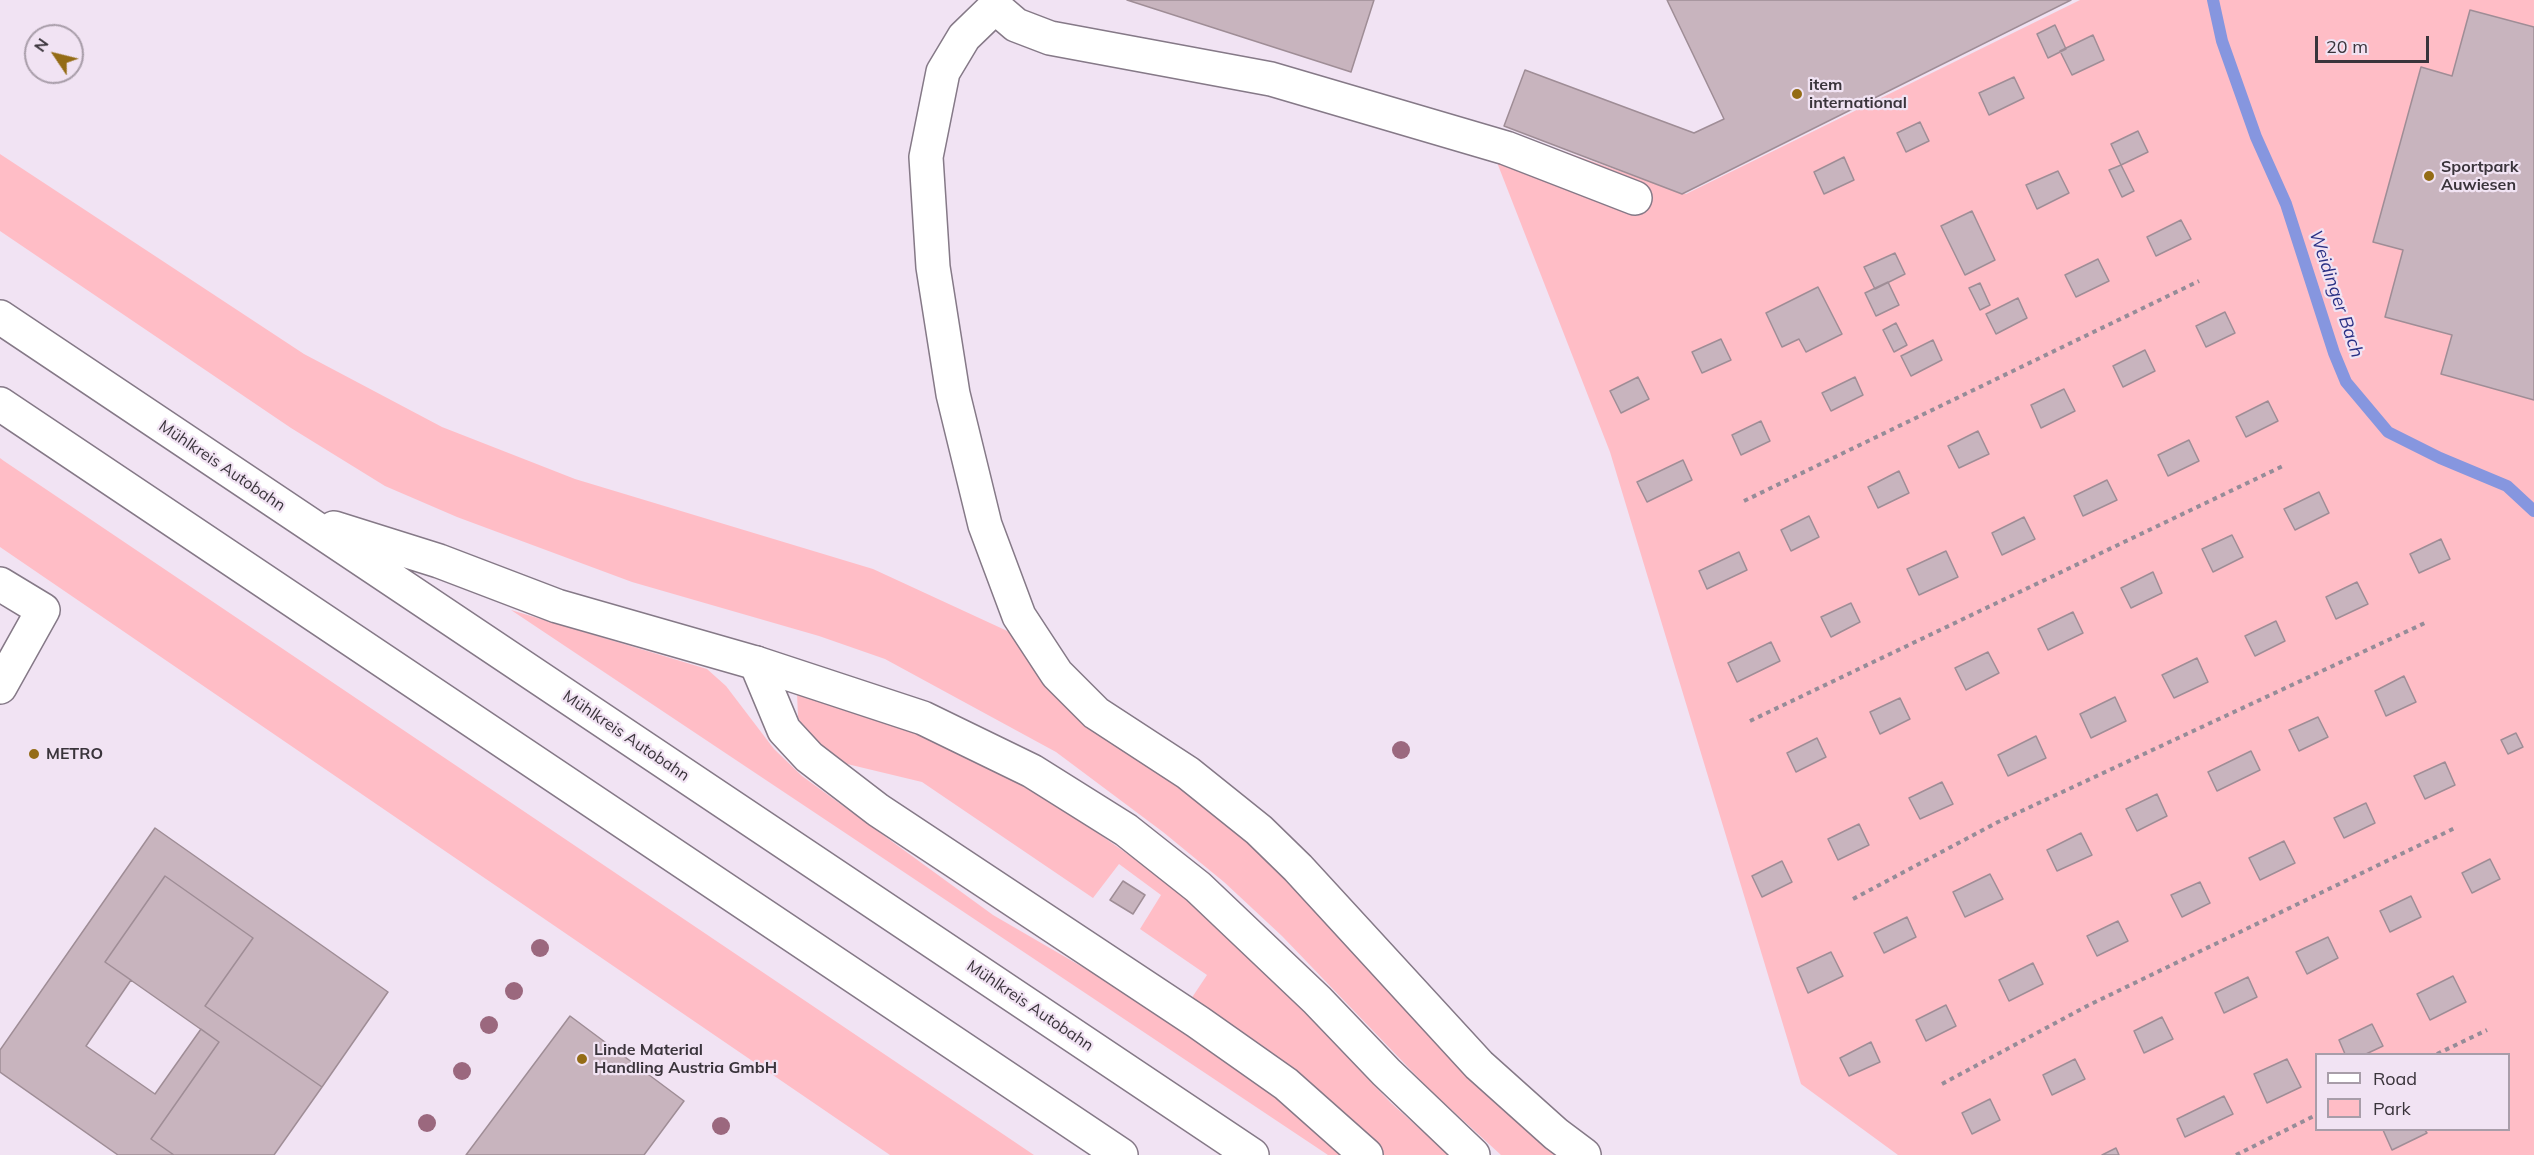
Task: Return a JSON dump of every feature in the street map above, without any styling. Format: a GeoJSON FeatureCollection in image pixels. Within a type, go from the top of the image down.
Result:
{"type":"FeatureCollection","features":[{"type":"Feature","properties":{"kind":"main road"},"geometry":{"type":"LineString","coordinates":[[1584,1155],[1556,1134],[1479,1065],[1298,868],[1259,830],[1188,773],[1096,713],[1057,674],[1019,616],[985,525],[953,394],[933,267],[926,157],[944,72],[964,37],[994,4],[1016,25],[1050,38],[1271,79],[1506,148],[1635,198]]}},
{"type":"Feature","properties":{"kind":"main road","name":"Mühlkreis Autobahn"},"geometry":{"type":"LineString","coordinates":[[0,317],[1252,1155]]}},
{"type":"Feature","properties":{"kind":"main road"},"geometry":{"type":"LineString","coordinates":[[0,404],[1121,1155]]}},
{"type":"Feature","properties":{"kind":"main road"},"geometry":{"type":"LineString","coordinates":[[298,516],[439,561],[557,606],[756,663],[923,718],[1032,771],[1126,830],[1198,887],[1317,1000],[1386,1072],[1473,1155]]}},
{"type":"Feature","properties":{"kind":"main road"},"geometry":{"type":"LineString","coordinates":[[0,584],[43,610],[0,687]]}},
{"type":"Feature","properties":{"kind":"main road"},"geometry":{"type":"LineString","coordinates":[[756,663],[784,730],[809,757],[878,810],[1198,1022],[1286,1084],[1366,1155]]}},
{"type":"Feature","properties":{"kind":"path"},"geometry":{"type":"LineString","coordinates":[[1744,501],[2199,281]]}},
{"type":"Feature","properties":{"kind":"path"},"geometry":{"type":"LineString","coordinates":[[1750,721],[2285,465]]}},
{"type":"Feature","properties":{"kind":"path"},"geometry":{"type":"LineString","coordinates":[[1853,899],[1998,822],[2427,622]]}},
{"type":"Feature","properties":{"kind":"path"},"geometry":{"type":"LineString","coordinates":[[1942,1084],[2087,1006],[2457,827]]}},
{"type":"Feature","properties":{"kind":"path"},"geometry":{"type":"LineString","coordinates":[[2439,1053],[2487,1030]]}},
{"type":"Feature","properties":{"kind":"path"},"geometry":{"type":"LineString","coordinates":[[2236,1155],[2315,1116]]}},
{"type":"Feature","properties":{"kind":"green space"},"geometry":{"type":"Polygon","coordinates":[[[2080,0],[2534,0],[2534,1155],[1898,1155],[1801,1084],[1610,452],[1498,165],[1508,132],[1686,194],[2080,0]]]}},
{"type":"Feature","properties":{"kind":"green space"},"geometry":{"type":"Polygon","coordinates":[[[0,154],[304,354],[442,427],[575,479],[873,569],[1016,635],[1054,695],[1218,812],[1311,901],[1561,1155],[1501,1155],[1429,1089],[1282,936],[1224,882],[1163,832],[1056,752],[885,659],[819,636],[632,582],[457,517],[385,486],[291,428],[0,231],[0,154]]]}},
{"type":"Feature","properties":{"kind":"green space"},"geometry":{"type":"Polygon","coordinates":[[[0,458],[1034,1155],[890,1155],[0,547],[0,458]]]}},
{"type":"Feature","properties":{"kind":"green space"},"geometry":{"type":"Polygon","coordinates":[[[511,610],[707,669],[726,686],[774,749],[802,776],[993,915],[1215,1044],[1351,1155],[1328,1155],[511,610]]]}},
{"type":"Feature","properties":{"kind":"green space"},"geometry":{"type":"Polygon","coordinates":[[[797,692],[876,716],[972,758],[1064,809],[1157,875],[1246,951],[1391,1103],[1449,1155],[1381,1155],[1189,1002],[1207,975],[1140,929],[1161,895],[1119,864],[1093,898],[922,782],[843,763],[807,735],[798,717],[797,692]]]}},
{"type":"Feature","properties":{"kind":"building"},"geometry":{"type":"Polygon","coordinates":[[[1127,0],[1374,0],[1351,72],[1127,0]]]}},
{"type":"Feature","properties":{"kind":"building","name":"item international"},"geometry":{"type":"Polygon","coordinates":[[[1667,0],[2071,0],[1682,194],[1504,126],[1525,70],[1694,133],[1724,119],[1667,0]]]}},
{"type":"Feature","properties":{"kind":"building"},"geometry":{"type":"Polygon","coordinates":[[[2470,10],[2534,27],[2534,400],[2441,374],[2452,335],[2385,317],[2403,250],[2373,242],[2421,67],[2452,76],[2470,10]]]}},
{"type":"Feature","properties":{"kind":"building"},"geometry":{"type":"Polygon","coordinates":[[[2055,25],[2066,49],[2048,58],[2037,34],[2055,25]]]}},
{"type":"Feature","properties":{"kind":"building"},"geometry":{"type":"Polygon","coordinates":[[[2093,35],[2104,60],[2072,75],[2060,51],[2093,35]]]}},
{"type":"Feature","properties":{"kind":"building"},"geometry":{"type":"Polygon","coordinates":[[[2014,77],[2024,98],[1989,115],[1979,93],[2014,77]]]}},
{"type":"Feature","properties":{"kind":"building"},"geometry":{"type":"Polygon","coordinates":[[[1920,122],[1929,141],[1906,152],[1897,133],[1920,122]]]}},
{"type":"Feature","properties":{"kind":"building"},"geometry":{"type":"Polygon","coordinates":[[[2138,131],[2148,152],[2121,165],[2111,144],[2138,131]]]}},
{"type":"Feature","properties":{"kind":"building"},"geometry":{"type":"Polygon","coordinates":[[[1844,157],[1854,180],[1824,194],[1814,172],[1844,157]]]}},
{"type":"Feature","properties":{"kind":"building"},"geometry":{"type":"Polygon","coordinates":[[[2121,165],[2134,191],[2122,197],[2109,170],[2121,165]]]}},
{"type":"Feature","properties":{"kind":"building"},"geometry":{"type":"Polygon","coordinates":[[[2058,171],[2069,193],[2037,209],[2026,185],[2058,171]]]}},
{"type":"Feature","properties":{"kind":"building"},"geometry":{"type":"Polygon","coordinates":[[[1972,211],[1995,260],[1965,275],[1941,226],[1972,211]]]}},
{"type":"Feature","properties":{"kind":"building"},"geometry":{"type":"Polygon","coordinates":[[[2181,220],[2191,239],[2156,256],[2147,237],[2181,220]]]}},
{"type":"Feature","properties":{"kind":"building"},"geometry":{"type":"Polygon","coordinates":[[[1895,253],[1905,274],[1875,289],[1864,267],[1895,253]]]}},
{"type":"Feature","properties":{"kind":"building"},"geometry":{"type":"Polygon","coordinates":[[[2098,259],[2109,281],[2076,297],[2065,275],[2098,259]]]}},
{"type":"Feature","properties":{"kind":"building"},"geometry":{"type":"Polygon","coordinates":[[[1888,282],[1899,305],[1876,316],[1865,293],[1888,282]]]}},
{"type":"Feature","properties":{"kind":"building"},"geometry":{"type":"Polygon","coordinates":[[[1980,283],[1990,305],[1980,310],[1969,288],[1980,283]]]}},
{"type":"Feature","properties":{"kind":"building"},"geometry":{"type":"Polygon","coordinates":[[[1818,287],[1842,334],[1806,352],[1799,339],[1782,347],[1766,313],[1818,287]]]}},
{"type":"Feature","properties":{"kind":"building"},"geometry":{"type":"Polygon","coordinates":[[[2018,298],[2027,318],[1996,334],[1986,314],[2018,298]]]}},
{"type":"Feature","properties":{"kind":"building"},"geometry":{"type":"Polygon","coordinates":[[[2225,312],[2235,333],[2206,347],[2196,326],[2225,312]]]}},
{"type":"Feature","properties":{"kind":"building"},"geometry":{"type":"Polygon","coordinates":[[[1896,323],[1907,345],[1894,352],[1883,330],[1896,323]]]}},
{"type":"Feature","properties":{"kind":"building"},"geometry":{"type":"Polygon","coordinates":[[[1721,339],[1731,360],[1702,373],[1692,352],[1721,339]]]}},
{"type":"Feature","properties":{"kind":"building"},"geometry":{"type":"Polygon","coordinates":[[[1933,340],[1942,360],[1911,376],[1901,356],[1933,340]]]}},
{"type":"Feature","properties":{"kind":"building"},"geometry":{"type":"Polygon","coordinates":[[[2145,350],[2155,371],[2123,387],[2113,366],[2145,350]]]}},
{"type":"Feature","properties":{"kind":"building"},"geometry":{"type":"Polygon","coordinates":[[[1638,377],[1649,399],[1621,413],[1610,391],[1638,377]]]}},
{"type":"Feature","properties":{"kind":"building"},"geometry":{"type":"Polygon","coordinates":[[[1855,377],[1863,395],[1831,411],[1822,393],[1855,377]]]}},
{"type":"Feature","properties":{"kind":"building"},"geometry":{"type":"Polygon","coordinates":[[[2064,389],[2075,411],[2041,428],[2031,405],[2064,389]]]}},
{"type":"Feature","properties":{"kind":"building"},"geometry":{"type":"Polygon","coordinates":[[[2268,401],[2278,421],[2246,437],[2236,417],[2268,401]]]}},
{"type":"Feature","properties":{"kind":"building"},"geometry":{"type":"Polygon","coordinates":[[[1761,421],[1770,441],[1741,455],[1732,435],[1761,421]]]}},
{"type":"Feature","properties":{"kind":"building"},"geometry":{"type":"Polygon","coordinates":[[[1978,431],[1989,454],[1959,468],[1948,446],[1978,431]]]}},
{"type":"Feature","properties":{"kind":"building"},"geometry":{"type":"Polygon","coordinates":[[[2189,440],[2199,461],[2168,476],[2158,455],[2189,440]]]}},
{"type":"Feature","properties":{"kind":"building"},"geometry":{"type":"Polygon","coordinates":[[[1683,460],[1692,480],[1647,502],[1637,482],[1683,460]]]}},
{"type":"Feature","properties":{"kind":"building"},"geometry":{"type":"Polygon","coordinates":[[[1899,471],[1909,493],[1878,508],[1868,487],[1899,471]]]}},
{"type":"Feature","properties":{"kind":"building"},"geometry":{"type":"Polygon","coordinates":[[[2107,480],[2117,500],[2083,516],[2074,496],[2107,480]]]}},
{"type":"Feature","properties":{"kind":"building"},"geometry":{"type":"Polygon","coordinates":[[[2319,492],[2329,513],[2295,530],[2284,509],[2319,492]]]}},
{"type":"Feature","properties":{"kind":"building"},"geometry":{"type":"Polygon","coordinates":[[[1809,516],[1819,537],[1791,551],[1781,530],[1809,516]]]}},
{"type":"Feature","properties":{"kind":"building"},"geometry":{"type":"Polygon","coordinates":[[[2024,517],[2035,539],[2002,555],[1992,533],[2024,517]]]}},
{"type":"Feature","properties":{"kind":"building"},"geometry":{"type":"Polygon","coordinates":[[[2232,535],[2243,557],[2213,572],[2202,549],[2232,535]]]}},
{"type":"Feature","properties":{"kind":"building"},"geometry":{"type":"Polygon","coordinates":[[[2441,539],[2450,559],[2419,573],[2410,554],[2441,539]]]}},
{"type":"Feature","properties":{"kind":"building"},"geometry":{"type":"Polygon","coordinates":[[[1946,551],[1958,577],[1919,595],[1907,569],[1946,551]]]}},
{"type":"Feature","properties":{"kind":"building"},"geometry":{"type":"Polygon","coordinates":[[[1739,552],[1747,570],[1707,589],[1699,571],[1739,552]]]}},
{"type":"Feature","properties":{"kind":"building"},"geometry":{"type":"Polygon","coordinates":[[[2153,572],[2162,593],[2131,608],[2121,588],[2153,572]]]}},
{"type":"Feature","properties":{"kind":"building"},"geometry":{"type":"Polygon","coordinates":[[[2357,582],[2368,604],[2336,619],[2326,597],[2357,582]]]}},
{"type":"Feature","properties":{"kind":"building"},"geometry":{"type":"Polygon","coordinates":[[[1851,603],[1860,622],[1831,637],[1821,617],[1851,603]]]}},
{"type":"Feature","properties":{"kind":"building"},"geometry":{"type":"Polygon","coordinates":[[[2073,612],[2083,633],[2048,650],[2038,629],[2073,612]]]}},
{"type":"Feature","properties":{"kind":"building"},"geometry":{"type":"Polygon","coordinates":[[[2276,621],[2285,641],[2255,656],[2245,636],[2276,621]]]}},
{"type":"Feature","properties":{"kind":"building"},"geometry":{"type":"Polygon","coordinates":[[[1771,642],[1780,661],[1737,682],[1728,663],[1771,642]]]}},
{"type":"Feature","properties":{"kind":"building"},"geometry":{"type":"Polygon","coordinates":[[[1988,652],[1999,673],[1966,690],[1955,668],[1988,652]]]}},
{"type":"Feature","properties":{"kind":"building"},"geometry":{"type":"Polygon","coordinates":[[[2197,658],[2208,682],[2174,698],[2162,675],[2197,658]]]}},
{"type":"Feature","properties":{"kind":"building"},"geometry":{"type":"Polygon","coordinates":[[[2404,676],[2416,702],[2386,716],[2375,691],[2404,676]]]}},
{"type":"Feature","properties":{"kind":"building"},"geometry":{"type":"Polygon","coordinates":[[[2115,697],[2126,721],[2091,738],[2080,714],[2115,697]]]}},
{"type":"Feature","properties":{"kind":"building"},"geometry":{"type":"Polygon","coordinates":[[[1900,698],[1910,719],[1880,734],[1870,712],[1900,698]]]}},
{"type":"Feature","properties":{"kind":"building"},"geometry":{"type":"Polygon","coordinates":[[[2318,717],[2328,737],[2299,751],[2289,730],[2318,717]]]}},
{"type":"Feature","properties":{"kind":"building"},"geometry":{"type":"Polygon","coordinates":[[[2516,733],[2523,747],[2508,754],[2501,740],[2516,733]]]}},
{"type":"Feature","properties":{"kind":"building"},"geometry":{"type":"Polygon","coordinates":[[[2036,736],[2046,758],[2008,776],[1998,755],[2036,736]]]}},
{"type":"Feature","properties":{"kind":"building"},"geometry":{"type":"Polygon","coordinates":[[[1817,738],[1826,757],[1796,772],[1787,753],[1817,738]]]}},
{"type":"Feature","properties":{"kind":"building"},"geometry":{"type":"Polygon","coordinates":[[[2251,751],[2260,770],[2217,791],[2208,772],[2251,751]]]}},
{"type":"Feature","properties":{"kind":"building"},"geometry":{"type":"Polygon","coordinates":[[[2445,762],[2455,785],[2425,799],[2414,776],[2445,762]]]}},
{"type":"Feature","properties":{"kind":"building"},"geometry":{"type":"Polygon","coordinates":[[[1942,782],[1953,804],[1920,819],[1909,798],[1942,782]]]}},
{"type":"Feature","properties":{"kind":"building"},"geometry":{"type":"Polygon","coordinates":[[[2157,794],[2167,816],[2137,831],[2126,809],[2157,794]]]}},
{"type":"Feature","properties":{"kind":"building"},"geometry":{"type":"Polygon","coordinates":[[[2366,803],[2375,823],[2344,838],[2334,818],[2366,803]]]}},
{"type":"Feature","properties":{"kind":"building"},"geometry":{"type":"Polygon","coordinates":[[[1859,824],[1869,845],[1838,860],[1828,839],[1859,824]]]}},
{"type":"Feature","properties":{"kind":"building"},"geometry":{"type":"Polygon","coordinates":[[[155,828],[388,992],[322,1087],[205,1006],[253,938],[165,876],[105,962],[131,980],[86,1046],[155,1094],[201,1029],[219,1042],[151,1139],[174,1155],[118,1155],[0,1072],[0,1050],[155,828]]]}},
{"type":"Feature","properties":{"kind":"building"},"geometry":{"type":"Polygon","coordinates":[[[2081,833],[2092,855],[2057,871],[2047,850],[2081,833]]]}},
{"type":"Feature","properties":{"kind":"building"},"geometry":{"type":"Polygon","coordinates":[[[2284,841],[2295,863],[2260,880],[2249,858],[2284,841]]]}},
{"type":"Feature","properties":{"kind":"building"},"geometry":{"type":"Polygon","coordinates":[[[2490,859],[2500,879],[2472,893],[2462,873],[2490,859]]]}},
{"type":"Feature","properties":{"kind":"building"},"geometry":{"type":"Polygon","coordinates":[[[1782,861],[1792,882],[1762,897],[1752,876],[1782,861]]]}},
{"type":"Feature","properties":{"kind":"building"},"geometry":{"type":"Polygon","coordinates":[[[1990,874],[2003,899],[1965,917],[1953,892],[1990,874]]]}},
{"type":"Feature","properties":{"kind":"building"},"geometry":{"type":"Polygon","coordinates":[[[165,876],[253,938],[205,1006],[322,1087],[274,1155],[174,1155],[151,1139],[219,1042],[105,962],[165,876]]]}},
{"type":"Feature","properties":{"kind":"building"},"geometry":{"type":"Polygon","coordinates":[[[1123,881],[1145,895],[1133,914],[1110,900],[1123,881]]]}},
{"type":"Feature","properties":{"kind":"building"},"geometry":{"type":"Polygon","coordinates":[[[2200,882],[2210,903],[2182,917],[2171,895],[2200,882]]]}},
{"type":"Feature","properties":{"kind":"building"},"geometry":{"type":"Polygon","coordinates":[[[2411,896],[2421,917],[2390,932],[2380,911],[2411,896]]]}},
{"type":"Feature","properties":{"kind":"building"},"geometry":{"type":"Polygon","coordinates":[[[1907,917],[1916,937],[1884,953],[1874,933],[1907,917]]]}},
{"type":"Feature","properties":{"kind":"building"},"geometry":{"type":"Polygon","coordinates":[[[2118,921],[2128,941],[2097,956],[2087,936],[2118,921]]]}},
{"type":"Feature","properties":{"kind":"building"},"geometry":{"type":"Polygon","coordinates":[[[2328,937],[2338,958],[2307,974],[2296,952],[2328,937]]]}},
{"type":"Feature","properties":{"kind":"building"},"geometry":{"type":"Polygon","coordinates":[[[1831,952],[1843,976],[1808,993],[1797,968],[1831,952]]]}},
{"type":"Feature","properties":{"kind":"building"},"geometry":{"type":"Polygon","coordinates":[[[2033,963],[2043,984],[2009,1001],[1999,980],[2033,963]]]}},
{"type":"Feature","properties":{"kind":"building"},"geometry":{"type":"Polygon","coordinates":[[[2453,976],[2466,1002],[2430,1020],[2417,994],[2453,976]]]}},
{"type":"Feature","properties":{"kind":"building"},"geometry":{"type":"Polygon","coordinates":[[[2248,977],[2257,997],[2224,1013],[2215,993],[2248,977]]]}},
{"type":"Feature","properties":{"kind":"building"},"geometry":{"type":"Polygon","coordinates":[[[1946,1005],[1956,1026],[1926,1041],[1916,1020],[1946,1005]]]}},
{"type":"Feature","properties":{"kind":"building","name":"Linde Material Handling Austria GmbH"},"geometry":{"type":"Polygon","coordinates":[[[570,1016],[684,1101],[644,1155],[466,1155],[570,1016]]]}},
{"type":"Feature","properties":{"kind":"building"},"geometry":{"type":"Polygon","coordinates":[[[2162,1017],[2173,1039],[2144,1053],[2134,1031],[2162,1017]]]}},
{"type":"Feature","properties":{"kind":"building"},"geometry":{"type":"Polygon","coordinates":[[[2372,1024],[2383,1046],[2368,1053],[2345,1053],[2339,1040],[2372,1024]]]}},
{"type":"Feature","properties":{"kind":"building"},"geometry":{"type":"Polygon","coordinates":[[[1871,1042],[1880,1062],[1849,1076],[1840,1058],[1871,1042]]]}},
{"type":"Feature","properties":{"kind":"building"},"geometry":{"type":"Polygon","coordinates":[[[2075,1059],[2085,1079],[2052,1095],[2043,1075],[2075,1059]]]}},
{"type":"Feature","properties":{"kind":"building"},"geometry":{"type":"Polygon","coordinates":[[[2287,1059],[2301,1087],[2267,1103],[2254,1074],[2287,1059]]]}},
{"type":"Feature","properties":{"kind":"building"},"geometry":{"type":"Polygon","coordinates":[[[2224,1096],[2233,1114],[2185,1137],[2177,1119],[2224,1096]]]}},
{"type":"Feature","properties":{"kind":"building"},"geometry":{"type":"Polygon","coordinates":[[[1990,1099],[2000,1120],[1972,1134],[1962,1113],[1990,1099]]]}},
{"type":"Feature","properties":{"kind":"building"},"geometry":{"type":"Polygon","coordinates":[[[2383,1131],[2426,1131],[2427,1133],[2392,1150],[2383,1131]]]}},
{"type":"Feature","properties":{"kind":"building"},"geometry":{"type":"Polygon","coordinates":[[[2116,1148],[2119,1155],[2102,1155],[2116,1148]]]}},
{"type":"Feature","properties":{"kind":"waterway","name":"Weidinger Bach"},"geometry":{"type":"LineString","coordinates":[[2213,0],[2222,41],[2256,137],[2286,204],[2334,353],[2346,382],[2388,432],[2440,458],[2507,486],[2534,511]]}},
{"type":"Feature","properties":{"kind":"place","name":"item international"},"geometry":{"type":"Point","coordinates":[1797,94]}},
{"type":"Feature","properties":{"kind":"place","name":"Sportpark Auwiesen"},"geometry":{"type":"Point","coordinates":[2429,176]}},
{"type":"Feature","properties":{"kind":"place","name":"METRO"},"geometry":{"type":"Point","coordinates":[34,754]}},
{"type":"Feature","properties":{"kind":"place","name":"Linde Material Handling Austria GmbH"},"geometry":{"type":"Point","coordinates":[582,1059]}}]}
